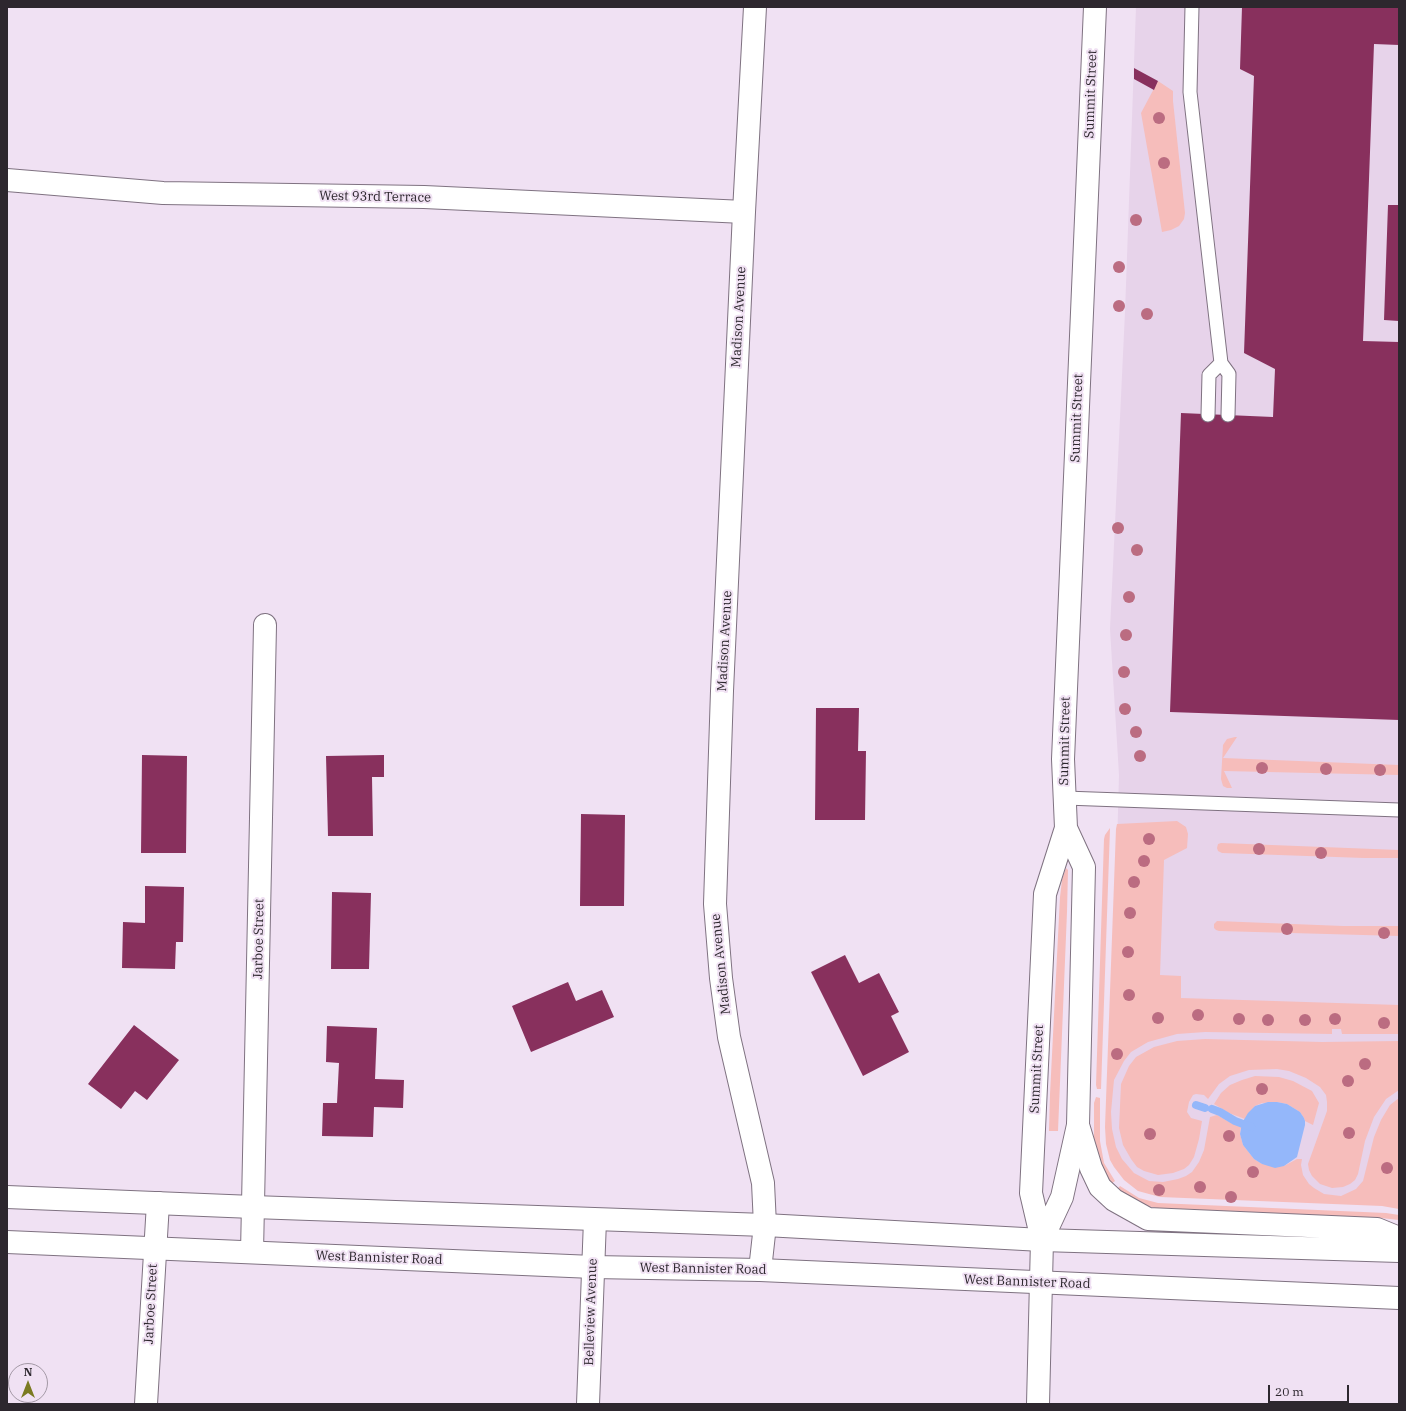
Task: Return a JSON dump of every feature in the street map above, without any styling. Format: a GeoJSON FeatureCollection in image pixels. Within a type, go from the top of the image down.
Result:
{"type":"FeatureCollection","features":[{"type":"Feature","properties":{"kind":"street","name":"Madison Avenue"},"geometry":{"type":"LineString","coordinates":[[755,7],[744,212],[723,683],[715,904],[721,978],[729,1037],[763,1183],[765,1225],[760,1270]]}},
{"type":"Feature","properties":{"kind":"street","name":"Summit Street"},"geometry":{"type":"LineString","coordinates":[[1078,1125],[1084,868],[1066,828],[1063,743],[1095,7]]}},
{"type":"Feature","properties":{"kind":"street","name":"West 93rd Terrace"},"geometry":{"type":"LineString","coordinates":[[7,180],[163,193],[424,197],[744,212]]}},
{"type":"Feature","properties":{"kind":"street","name":"Jarboe Street"},"geometry":{"type":"LineString","coordinates":[[252,1252],[265,625]]}},
{"type":"Feature","properties":{"kind":"street","name":"Summit Street"},"geometry":{"type":"LineString","coordinates":[[1042,1240],[1031,1193],[1045,894],[1066,828]]}},
{"type":"Feature","properties":{"kind":"street"},"geometry":{"type":"LineString","coordinates":[[1078,1125],[1091,1168],[1100,1186],[1114,1200],[1148,1219],[1377,1229],[1399,1238]]}},
{"type":"Feature","properties":{"kind":"street"},"geometry":{"type":"LineString","coordinates":[[1038,1404],[1042,1240],[1062,1197],[1078,1125]]}},
{"type":"Feature","properties":{"kind":"street"},"geometry":{"type":"LineString","coordinates":[[7,1197],[595,1220],[765,1225],[1042,1240],[1399,1251]]}},
{"type":"Feature","properties":{"kind":"street","name":"Jarboe Street"},"geometry":{"type":"LineString","coordinates":[[146,1404],[154,1248],[158,1203]]}},
{"type":"Feature","properties":{"kind":"street","name":"Belleview Avenue"},"geometry":{"type":"LineString","coordinates":[[588,1404],[595,1220]]}},
{"type":"Feature","properties":{"kind":"street","name":"West Bannister Road"},"geometry":{"type":"LineString","coordinates":[[7,1242],[593,1267],[760,1270],[1399,1298]]}},
{"type":"Feature","properties":{"kind":"lane"},"geometry":{"type":"LineString","coordinates":[[1192,7],[1190,92],[1221,363],[1229,374],[1228,415]]}},
{"type":"Feature","properties":{"kind":"lane"},"geometry":{"type":"LineString","coordinates":[[1208,415],[1209,375],[1221,363]]}},
{"type":"Feature","properties":{"kind":"lane"},"geometry":{"type":"LineString","coordinates":[[1064,798],[1399,810]]}},
{"type":"Feature","properties":{"kind":"shaded area"},"geometry":{"type":"Polygon","coordinates":[[[1136,7],[1399,7],[1399,1199],[1333,1196],[1149,1183],[1136,1175],[1120,1159],[1109,1136],[1119,775],[1110,629],[1125,312],[1136,7]]]}},
{"type":"Feature","properties":{"kind":"shaded area"},"geometry":{"type":"Polygon","coordinates":[[[1158,81],[1173,91],[1185,213],[1184,219],[1179,226],[1162,232],[1141,113],[1158,81]]]}},
{"type":"Feature","properties":{"kind":"shaded area"},"geometry":{"type":"Polygon","coordinates":[[[1237,737],[1223,758],[1399,765],[1399,775],[1224,771],[1232,788],[1227,788],[1223,786],[1221,779],[1223,745],[1227,739],[1237,737]]]}},
{"type":"Feature","properties":{"kind":"shaded area"},"geometry":{"type":"Polygon","coordinates":[[[1177,821],[1186,827],[1188,834],[1187,848],[1164,860],[1160,975],[1181,976],[1181,998],[1399,1005],[1399,1034],[1342,1034],[1341,1029],[1332,1029],[1332,1034],[1205,1032],[1177,1034],[1148,1042],[1131,1052],[1124,1061],[1114,1080],[1111,1112],[1112,1129],[1116,1147],[1122,1159],[1134,1173],[1149,1181],[1163,1182],[1186,1176],[1192,1172],[1199,1162],[1204,1150],[1210,1117],[1217,1115],[1241,1127],[1240,1134],[1243,1145],[1254,1159],[1262,1164],[1284,1166],[1297,1159],[1302,1159],[1301,1165],[1303,1175],[1309,1184],[1324,1194],[1341,1196],[1356,1189],[1363,1181],[1374,1137],[1381,1120],[1390,1105],[1399,1098],[1399,1209],[1382,1206],[1160,1197],[1138,1191],[1124,1180],[1114,1167],[1110,1160],[1106,1144],[1105,1127],[1116,829],[1117,824],[1177,821]]]}},
{"type":"Feature","properties":{"kind":"shaded area"},"geometry":{"type":"Polygon","coordinates":[[[1110,828],[1101,1089],[1097,1089],[1104,839],[1110,828]]]}},
{"type":"Feature","properties":{"kind":"shaded area"},"geometry":{"type":"Polygon","coordinates":[[[1218,844],[1399,850],[1399,858],[1222,853],[1218,851],[1217,848],[1218,844]]]}},
{"type":"Feature","properties":{"kind":"shaded area"},"geometry":{"type":"Polygon","coordinates":[[[1066,868],[1068,870],[1067,912],[1058,1131],[1049,1131],[1060,897],[1062,880],[1066,868]]]}},
{"type":"Feature","properties":{"kind":"shaded area"},"geometry":{"type":"Polygon","coordinates":[[[1217,921],[1343,926],[1399,926],[1399,936],[1219,931],[1214,928],[1214,924],[1217,921]]]}},
{"type":"Feature","properties":{"kind":"shaded area"},"geometry":{"type":"Polygon","coordinates":[[[1205,1039],[1322,1042],[1399,1041],[1399,1090],[1386,1099],[1374,1117],[1365,1141],[1358,1174],[1355,1180],[1343,1187],[1332,1188],[1320,1184],[1312,1176],[1308,1164],[1327,1111],[1326,1095],[1320,1087],[1306,1078],[1289,1071],[1277,1069],[1249,1070],[1230,1076],[1219,1084],[1208,1099],[1204,1095],[1193,1095],[1189,1102],[1187,1112],[1191,1118],[1202,1121],[1194,1157],[1189,1165],[1184,1169],[1173,1173],[1158,1175],[1144,1171],[1137,1167],[1123,1145],[1119,1128],[1121,1084],[1129,1066],[1136,1057],[1154,1047],[1177,1041],[1205,1039]]]}},
{"type":"Feature","properties":{"kind":"shaded area"},"geometry":{"type":"Polygon","coordinates":[[[1255,1076],[1279,1077],[1293,1081],[1312,1091],[1319,1103],[1313,1125],[1305,1121],[1300,1112],[1287,1104],[1277,1102],[1262,1103],[1255,1106],[1245,1119],[1229,1113],[1214,1104],[1221,1093],[1230,1085],[1255,1076]]]}},
{"type":"Feature","properties":{"kind":"shaded area"},"geometry":{"type":"Polygon","coordinates":[[[1096,1097],[1100,1098],[1100,1141],[1104,1163],[1115,1181],[1111,1184],[1105,1176],[1094,1142],[1094,1103],[1096,1097]]]}},
{"type":"Feature","properties":{"kind":"shaded area"},"geometry":{"type":"Polygon","coordinates":[[[1120,1186],[1139,1198],[1158,1203],[1386,1213],[1399,1215],[1399,1220],[1157,1208],[1142,1205],[1117,1189],[1120,1186]]]}},
{"type":"Feature","properties":{"kind":"water"},"geometry":{"type":"Polygon","coordinates":[[[1268,1102],[1287,1104],[1300,1112],[1305,1121],[1297,1157],[1284,1166],[1275,1168],[1262,1164],[1254,1159],[1243,1145],[1240,1134],[1242,1123],[1248,1113],[1255,1106],[1268,1102]]]}},
{"type":"Feature","properties":{"kind":"building"},"geometry":{"type":"Polygon","coordinates":[[[1242,7],[1399,7],[1399,45],[1374,44],[1363,341],[1399,342],[1399,720],[1170,712],[1181,413],[1273,417],[1275,369],[1244,353],[1254,76],[1240,69],[1242,7]]]}},
{"type":"Feature","properties":{"kind":"building"},"geometry":{"type":"Polygon","coordinates":[[[1134,68],[1158,81],[1154,90],[1134,79],[1134,68]]]}},
{"type":"Feature","properties":{"kind":"building"},"geometry":{"type":"Polygon","coordinates":[[[1388,205],[1399,205],[1399,321],[1384,320],[1388,205]]]}},
{"type":"Feature","properties":{"kind":"building"},"geometry":{"type":"Polygon","coordinates":[[[816,708],[859,708],[858,751],[866,751],[865,820],[815,820],[816,708]]]}},
{"type":"Feature","properties":{"kind":"building"},"geometry":{"type":"Polygon","coordinates":[[[142,755],[187,756],[186,853],[141,853],[142,755]]]}},
{"type":"Feature","properties":{"kind":"building"},"geometry":{"type":"Polygon","coordinates":[[[384,755],[384,777],[372,777],[373,836],[328,836],[326,756],[384,755]]]}},
{"type":"Feature","properties":{"kind":"building"},"geometry":{"type":"Polygon","coordinates":[[[581,814],[625,815],[624,906],[580,906],[581,814]]]}},
{"type":"Feature","properties":{"kind":"building"},"geometry":{"type":"Polygon","coordinates":[[[145,886],[184,887],[183,942],[176,942],[175,969],[122,968],[123,922],[145,923],[145,886]]]}},
{"type":"Feature","properties":{"kind":"building"},"geometry":{"type":"Polygon","coordinates":[[[332,892],[371,893],[369,969],[331,969],[332,892]]]}},
{"type":"Feature","properties":{"kind":"building"},"geometry":{"type":"Polygon","coordinates":[[[845,955],[859,983],[879,973],[899,1012],[891,1016],[909,1052],[863,1076],[811,972],[845,955]]]}},
{"type":"Feature","properties":{"kind":"building"},"geometry":{"type":"Polygon","coordinates":[[[568,982],[576,1001],[602,990],[614,1017],[531,1052],[512,1006],[568,982]]]}},
{"type":"Feature","properties":{"kind":"building"},"geometry":{"type":"Polygon","coordinates":[[[134,1025],[179,1060],[147,1100],[135,1091],[121,1109],[88,1084],[134,1025]]]}},
{"type":"Feature","properties":{"kind":"building"},"geometry":{"type":"Polygon","coordinates":[[[327,1026],[377,1028],[375,1079],[404,1080],[403,1108],[374,1107],[373,1137],[322,1136],[323,1103],[337,1103],[339,1063],[326,1062],[327,1026]]]}},
{"type":"Feature","properties":{"kind":"waterway"},"geometry":{"type":"LineString","coordinates":[[1196,1105],[1205,1108]]}},
{"type":"Feature","properties":{"kind":"waterway"},"geometry":{"type":"LineString","coordinates":[[1212,1109],[1235,1121],[1251,1127]]}}]}
